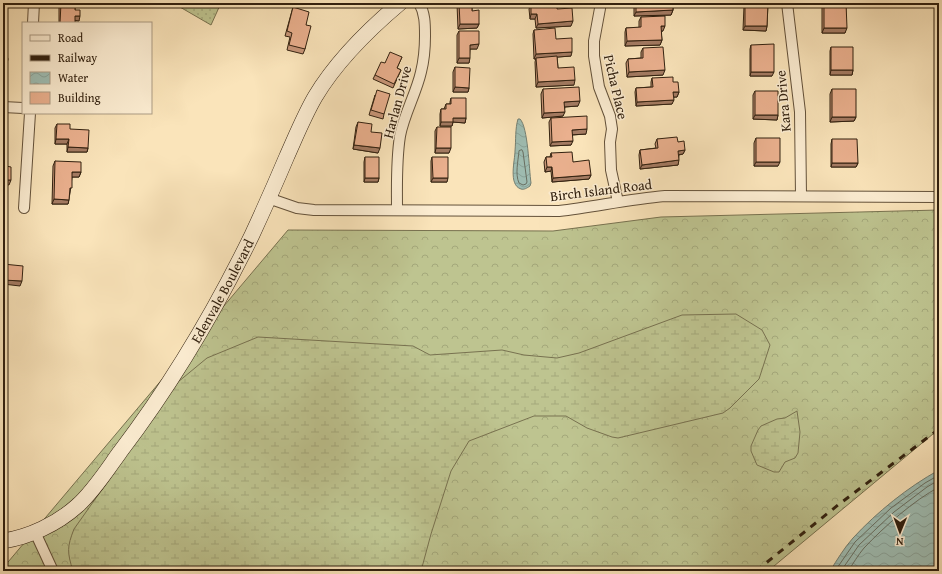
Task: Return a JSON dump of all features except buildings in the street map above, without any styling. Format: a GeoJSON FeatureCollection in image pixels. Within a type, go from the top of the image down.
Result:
{"type":"FeatureCollection","features":[{"type":"Feature","properties":{"kind":"street"},"geometry":{"type":"LineString","coordinates":[[33,22],[34,3]]}},
{"type":"Feature","properties":{"kind":"street","name":"Edenvale Boulevard"},"geometry":{"type":"LineString","coordinates":[[3,541],[11,540],[35,532],[57,521],[77,506],[132,436],[166,388],[226,286],[315,97],[334,68],[360,39],[400,3]]}},
{"type":"Feature","properties":{"kind":"street","name":"Harlan Drive"},"geometry":{"type":"LineString","coordinates":[[397,210],[400,136],[405,116],[421,73],[425,48],[424,14],[419,3]]}},
{"type":"Feature","properties":{"kind":"street","name":"Picha Place"},"geometry":{"type":"LineString","coordinates":[[601,3],[594,41],[594,56],[599,87],[610,116],[612,129],[610,142],[611,170],[618,202]]}},
{"type":"Feature","properties":{"kind":"street","name":"Kara Drive"},"geometry":{"type":"LineString","coordinates":[[787,3],[800,112],[801,196]]}},
{"type":"Feature","properties":{"kind":"street"},"geometry":{"type":"LineString","coordinates":[[3,107],[22,108]]}},
{"type":"Feature","properties":{"kind":"street"},"geometry":{"type":"LineString","coordinates":[[24,208],[30,114]]}},
{"type":"Feature","properties":{"kind":"street","name":"Birch Island Road"},"geometry":{"type":"LineString","coordinates":[[268,198],[297,208],[314,210],[559,211],[665,196],[939,197]]}},
{"type":"Feature","properties":{"kind":"street"},"geometry":{"type":"LineString","coordinates":[[35,532],[53,571]]}},
{"type":"Feature","properties":{"kind":"green space"},"geometry":{"type":"Polygon","coordinates":[[[173,3],[221,3],[211,25],[173,3]]]}},
{"type":"Feature","properties":{"kind":"green space"},"geometry":{"type":"Polygon","coordinates":[[[939,210],[939,429],[768,571],[3,571],[3,568],[288,230],[553,231],[661,217],[939,210]]]}},
{"type":"Feature","properties":{"kind":"green space"},"geometry":{"type":"Polygon","coordinates":[[[736,314],[762,330],[770,345],[759,379],[723,413],[618,438],[587,428],[566,416],[534,416],[469,441],[451,471],[421,571],[73,571],[69,550],[70,540],[74,529],[178,382],[207,358],[258,337],[413,346],[430,355],[502,350],[524,355],[557,358],[579,353],[682,315],[736,314]]]}},
{"type":"Feature","properties":{"kind":"green space"},"geometry":{"type":"Polygon","coordinates":[[[797,411],[800,432],[798,453],[795,458],[785,462],[779,472],[774,472],[757,465],[751,451],[751,446],[758,430],[761,426],[777,419],[785,418],[797,411]]]}},
{"type":"Feature","properties":{"kind":"water"},"geometry":{"type":"Polygon","coordinates":[[[518,119],[520,119],[525,130],[531,183],[530,186],[523,189],[517,187],[513,178],[516,127],[518,119]]]}},
{"type":"Feature","properties":{"kind":"water"},"geometry":{"type":"Polygon","coordinates":[[[939,470],[939,571],[830,571],[841,554],[862,528],[904,492],[939,470]]]}},
{"type":"Feature","properties":{"kind":"railway"},"geometry":{"type":"LineString","coordinates":[[756,571],[838,505],[939,429]]}}]}
